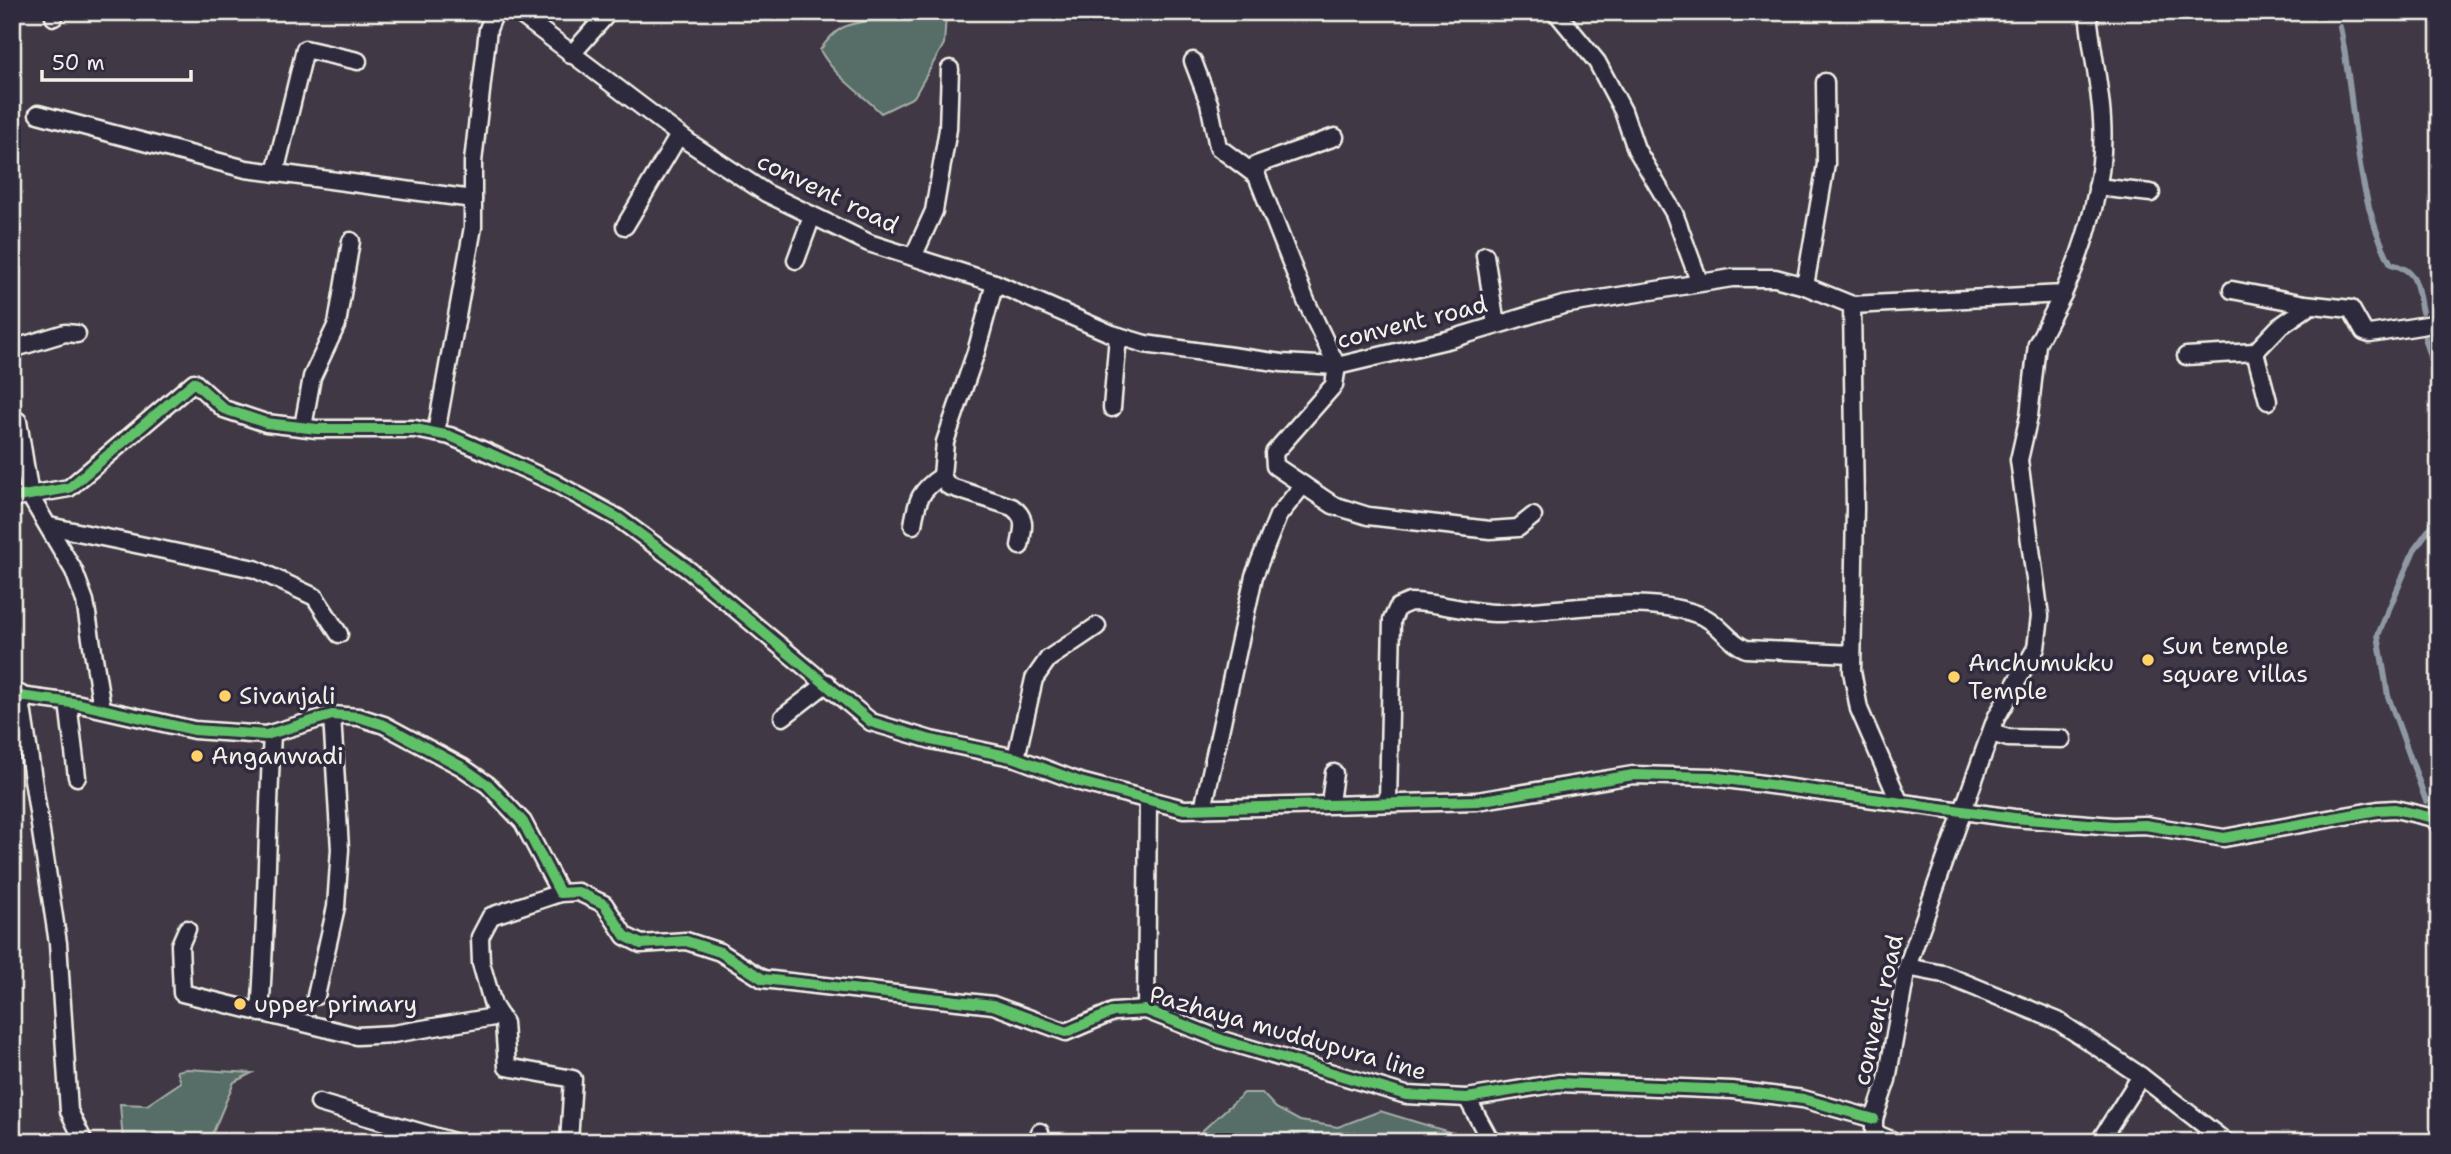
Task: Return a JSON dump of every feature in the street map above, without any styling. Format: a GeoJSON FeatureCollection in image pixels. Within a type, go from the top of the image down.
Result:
{"type":"FeatureCollection","features":[{"type":"Feature","properties":{"kind":"street"},"geometry":{"type":"LineString","coordinates":[[436,433],[473,227],[473,162],[488,29],[495,12]]}},
{"type":"Feature","properties":{"kind":"street","name":"convent road"},"geometry":{"type":"LineString","coordinates":[[517,12],[679,135],[766,193],[869,243],[995,283],[1118,336],[1175,350],[1282,363],[1337,366],[1563,305],[1699,281],[1774,278],[1805,286],[1852,305]]}},
{"type":"Feature","properties":{"kind":"street"},"geometry":{"type":"LineString","coordinates":[[571,55],[609,12]]}},
{"type":"Feature","properties":{"kind":"street"},"geometry":{"type":"LineString","coordinates":[[1556,12],[1597,62],[1623,111],[1636,149],[1674,213],[1699,281]]}},
{"type":"Feature","properties":{"kind":"street","name":"convent road"},"geometry":{"type":"LineString","coordinates":[[1874,1131],[1907,967],[1996,718],[2036,648],[2040,615],[2019,460],[2029,416],[2037,344],[2063,294],[2082,244],[2097,187],[2103,121],[2088,12]]}},
{"type":"Feature","properties":{"kind":"street"},"geometry":{"type":"LineString","coordinates":[[275,173],[305,49],[358,61]]}},
{"type":"Feature","properties":{"kind":"street"},"geometry":{"type":"LineString","coordinates":[[1193,61],[1209,103],[1218,147],[1257,176]]}},
{"type":"Feature","properties":{"kind":"street"},"geometry":{"type":"LineString","coordinates":[[913,257],[933,211],[948,129],[950,69]]}},
{"type":"Feature","properties":{"kind":"street"},"geometry":{"type":"LineString","coordinates":[[1805,286],[1826,164],[1825,82]]}},
{"type":"Feature","properties":{"kind":"street"},"geometry":{"type":"LineString","coordinates":[[38,114],[246,169],[473,199]]}},
{"type":"Feature","properties":{"kind":"street"},"geometry":{"type":"LineString","coordinates":[[625,226],[679,135]]}},
{"type":"Feature","properties":{"kind":"street"},"geometry":{"type":"LineString","coordinates":[[1335,137],[1256,165],[1257,176],[1290,264],[1337,366],[1334,384],[1274,453],[1278,469],[1333,505],[1368,516],[1490,530],[1518,528],[1534,516]]}},
{"type":"Feature","properties":{"kind":"street"},"geometry":{"type":"LineString","coordinates":[[2097,187],[2151,193]]}},
{"type":"Feature","properties":{"kind":"street"},"geometry":{"type":"LineString","coordinates":[[796,260],[812,216]]}},
{"type":"Feature","properties":{"kind":"street"},"geometry":{"type":"LineString","coordinates":[[303,427],[312,377],[337,324],[351,241]]}},
{"type":"Feature","properties":{"kind":"street"},"geometry":{"type":"LineString","coordinates":[[1485,255],[1496,325]]}},
{"type":"Feature","properties":{"kind":"street"},"geometry":{"type":"LineString","coordinates":[[995,283],[976,352],[945,442],[942,476],[948,486],[1013,507],[1021,513],[1025,522],[1020,546]]}},
{"type":"Feature","properties":{"kind":"street"},"geometry":{"type":"LineString","coordinates":[[2232,290],[2311,305],[2351,309],[2364,332],[2370,334],[2439,323]]}},
{"type":"Feature","properties":{"kind":"street"},"geometry":{"type":"LineString","coordinates":[[1899,801],[1859,709],[1852,654],[1856,508],[1852,305],[2063,294]]}},
{"type":"Feature","properties":{"kind":"street"},"geometry":{"type":"LineString","coordinates":[[2186,356],[2255,352],[2279,327],[2311,305]]}},
{"type":"Feature","properties":{"kind":"street"},"geometry":{"type":"LineString","coordinates":[[12,349],[65,333],[77,334]]}},
{"type":"Feature","properties":{"kind":"street"},"geometry":{"type":"LineString","coordinates":[[1112,408],[1118,336]]}},
{"type":"Feature","properties":{"kind":"street"},"geometry":{"type":"LineString","coordinates":[[2255,352],[2268,401]]}},
{"type":"Feature","properties":{"kind":"street"},"geometry":{"type":"LineString","coordinates":[[12,498],[69,488],[194,382],[224,409],[266,423],[303,427],[415,429],[450,436],[553,482],[618,518],[690,571],[745,621],[827,683],[843,702],[878,725],[1016,758],[1080,782],[1184,809],[1477,801],[1633,775],[1711,777],[2014,818],[2113,826],[2145,825],[2224,838],[2395,809],[2434,818],[2439,826]]}},
{"type":"Feature","properties":{"kind":"street"},"geometry":{"type":"LineString","coordinates":[[18,421],[30,496],[74,570],[85,601],[102,708]]}},
{"type":"Feature","properties":{"kind":"street"},"geometry":{"type":"LineString","coordinates":[[913,525],[917,497],[926,485],[942,476]]}},
{"type":"Feature","properties":{"kind":"street"},"geometry":{"type":"LineString","coordinates":[[1203,809],[1254,576],[1278,516],[1303,485]]}},
{"type":"Feature","properties":{"kind":"street"},"geometry":{"type":"LineString","coordinates":[[49,526],[255,569],[316,597],[340,634]]}},
{"type":"Feature","properties":{"kind":"street"},"geometry":{"type":"LineString","coordinates":[[1388,802],[1392,620],[1398,607],[1410,602],[1499,614],[1570,606],[1664,607],[1703,617],[1717,624],[1733,644],[1746,649],[1852,654]]}},
{"type":"Feature","properties":{"kind":"street"},"geometry":{"type":"LineString","coordinates":[[1016,758],[1034,679],[1048,660],[1097,626]]}},
{"type":"Feature","properties":{"kind":"street"},"geometry":{"type":"LineString","coordinates":[[783,717],[827,683]]}},
{"type":"Feature","properties":{"kind":"street"},"geometry":{"type":"LineString","coordinates":[[85,1142],[69,1111],[58,943],[16,695],[102,708],[194,730],[272,734],[332,715],[359,717],[384,725],[462,766],[488,785],[523,822],[560,893],[491,916],[480,937],[481,963],[493,1005],[504,1023],[507,1067],[573,1079],[569,1142]]}},
{"type":"Feature","properties":{"kind":"street"},"geometry":{"type":"LineString","coordinates":[[68,702],[77,777]]}},
{"type":"Feature","properties":{"kind":"street"},"geometry":{"type":"LineString","coordinates":[[316,996],[336,907],[338,872],[332,715]]}},
{"type":"Feature","properties":{"kind":"street"},"geometry":{"type":"LineString","coordinates":[[1991,733],[2008,738],[2062,739]]}},
{"type":"Feature","properties":{"kind":"street"},"geometry":{"type":"LineString","coordinates":[[260,1013],[272,734]]}},
{"type":"Feature","properties":{"kind":"street"},"geometry":{"type":"LineString","coordinates":[[1330,803],[1334,773]]}},
{"type":"Feature","properties":{"kind":"street"},"geometry":{"type":"LineString","coordinates":[[1146,1010],[1148,801]]}},
{"type":"Feature","properties":{"kind":"street","name":"Pazhaya muddupura line"},"geometry":{"type":"LineString","coordinates":[[560,893],[578,892],[604,904],[625,936],[641,944],[686,941],[720,951],[764,979],[993,1006],[1066,1031],[1113,1012],[1146,1010],[1222,1040],[1406,1095],[1467,1098],[1559,1083],[1732,1090],[1803,1099],[1896,1142]]}},
{"type":"Feature","properties":{"kind":"street"},"geometry":{"type":"LineString","coordinates":[[187,929],[180,945],[182,993],[357,1036],[393,1034],[500,1016]]}},
{"type":"Feature","properties":{"kind":"street"},"geometry":{"type":"LineString","coordinates":[[1907,967],[1943,974],[2058,1021],[2141,1076],[2226,1142]]}},
{"type":"Feature","properties":{"kind":"street"},"geometry":{"type":"LineString","coordinates":[[2099,1142],[2141,1076]]}},
{"type":"Feature","properties":{"kind":"street"},"geometry":{"type":"LineString","coordinates":[[1467,1098],[1491,1142]]}},
{"type":"Feature","properties":{"kind":"street"},"geometry":{"type":"LineString","coordinates":[[319,1103],[454,1142]]}},
{"type":"Feature","properties":{"kind":"green space"},"geometry":{"type":"Polygon","coordinates":[[[878,12],[953,12],[946,16],[944,44],[914,97],[881,113],[840,76],[820,50],[837,31],[849,25],[874,20],[878,12]]]}},
{"type":"Feature","properties":{"kind":"green space"},"geometry":{"type":"Polygon","coordinates":[[[187,1069],[252,1073],[234,1082],[209,1142],[123,1142],[120,1104],[147,1105],[181,1082],[177,1071],[187,1069]]]}},
{"type":"Feature","properties":{"kind":"green space"},"geometry":{"type":"Polygon","coordinates":[[[1244,1093],[1262,1093],[1276,1108],[1300,1121],[1338,1127],[1380,1111],[1482,1142],[1184,1142],[1193,1139],[1244,1093]]]}},
{"type":"Feature","properties":{"kind":"waterway"},"geometry":{"type":"LineString","coordinates":[[2340,27],[2357,148],[2369,207],[2391,264],[2412,275],[2422,312]]}},
{"type":"Feature","properties":{"kind":"waterway"},"geometry":{"type":"LineString","coordinates":[[2425,338],[2439,381]]}},
{"type":"Feature","properties":{"kind":"waterway"},"geometry":{"type":"LineString","coordinates":[[2426,801],[2388,696],[2378,635],[2414,550],[2439,516]]}},
{"type":"Feature","properties":{"kind":"cycle path"},"geometry":{"type":"LineString","coordinates":[[12,498],[69,488],[194,382],[224,409],[266,423],[317,429],[415,429],[450,436],[553,482],[618,518],[690,571],[871,722],[931,740],[1016,758],[1080,782],[1184,809],[1477,801],[1633,775],[1711,777],[2014,818],[2113,826],[2145,825],[2224,838],[2395,809],[2434,818],[2439,826]]}},
{"type":"Feature","properties":{"kind":"cycle path"},"geometry":{"type":"LineString","coordinates":[[12,695],[80,704],[194,730],[266,735],[332,715],[359,717],[384,725],[462,767],[488,785],[523,822],[560,893],[578,892],[604,904],[625,936],[641,944],[686,941],[720,952],[763,979],[993,1005],[1066,1032],[1113,1012],[1146,1010],[1222,1040],[1406,1095],[1467,1098],[1559,1083],[1732,1090],[1803,1099],[1874,1119]]}},
{"type":"Feature","properties":{"kind":"place","name":"Sun temple square villas"},"geometry":{"type":"Point","coordinates":[2148,660]}},
{"type":"Feature","properties":{"kind":"place","name":"Anchumukku Temple"},"geometry":{"type":"Point","coordinates":[1954,677]}},
{"type":"Feature","properties":{"kind":"place","name":"Sivanjali"},"geometry":{"type":"Point","coordinates":[225,696]}},
{"type":"Feature","properties":{"kind":"place","name":"Anganwadi"},"geometry":{"type":"Point","coordinates":[197,756]}},
{"type":"Feature","properties":{"kind":"place","name":"upper primary"},"geometry":{"type":"Point","coordinates":[240,1004]}}]}
